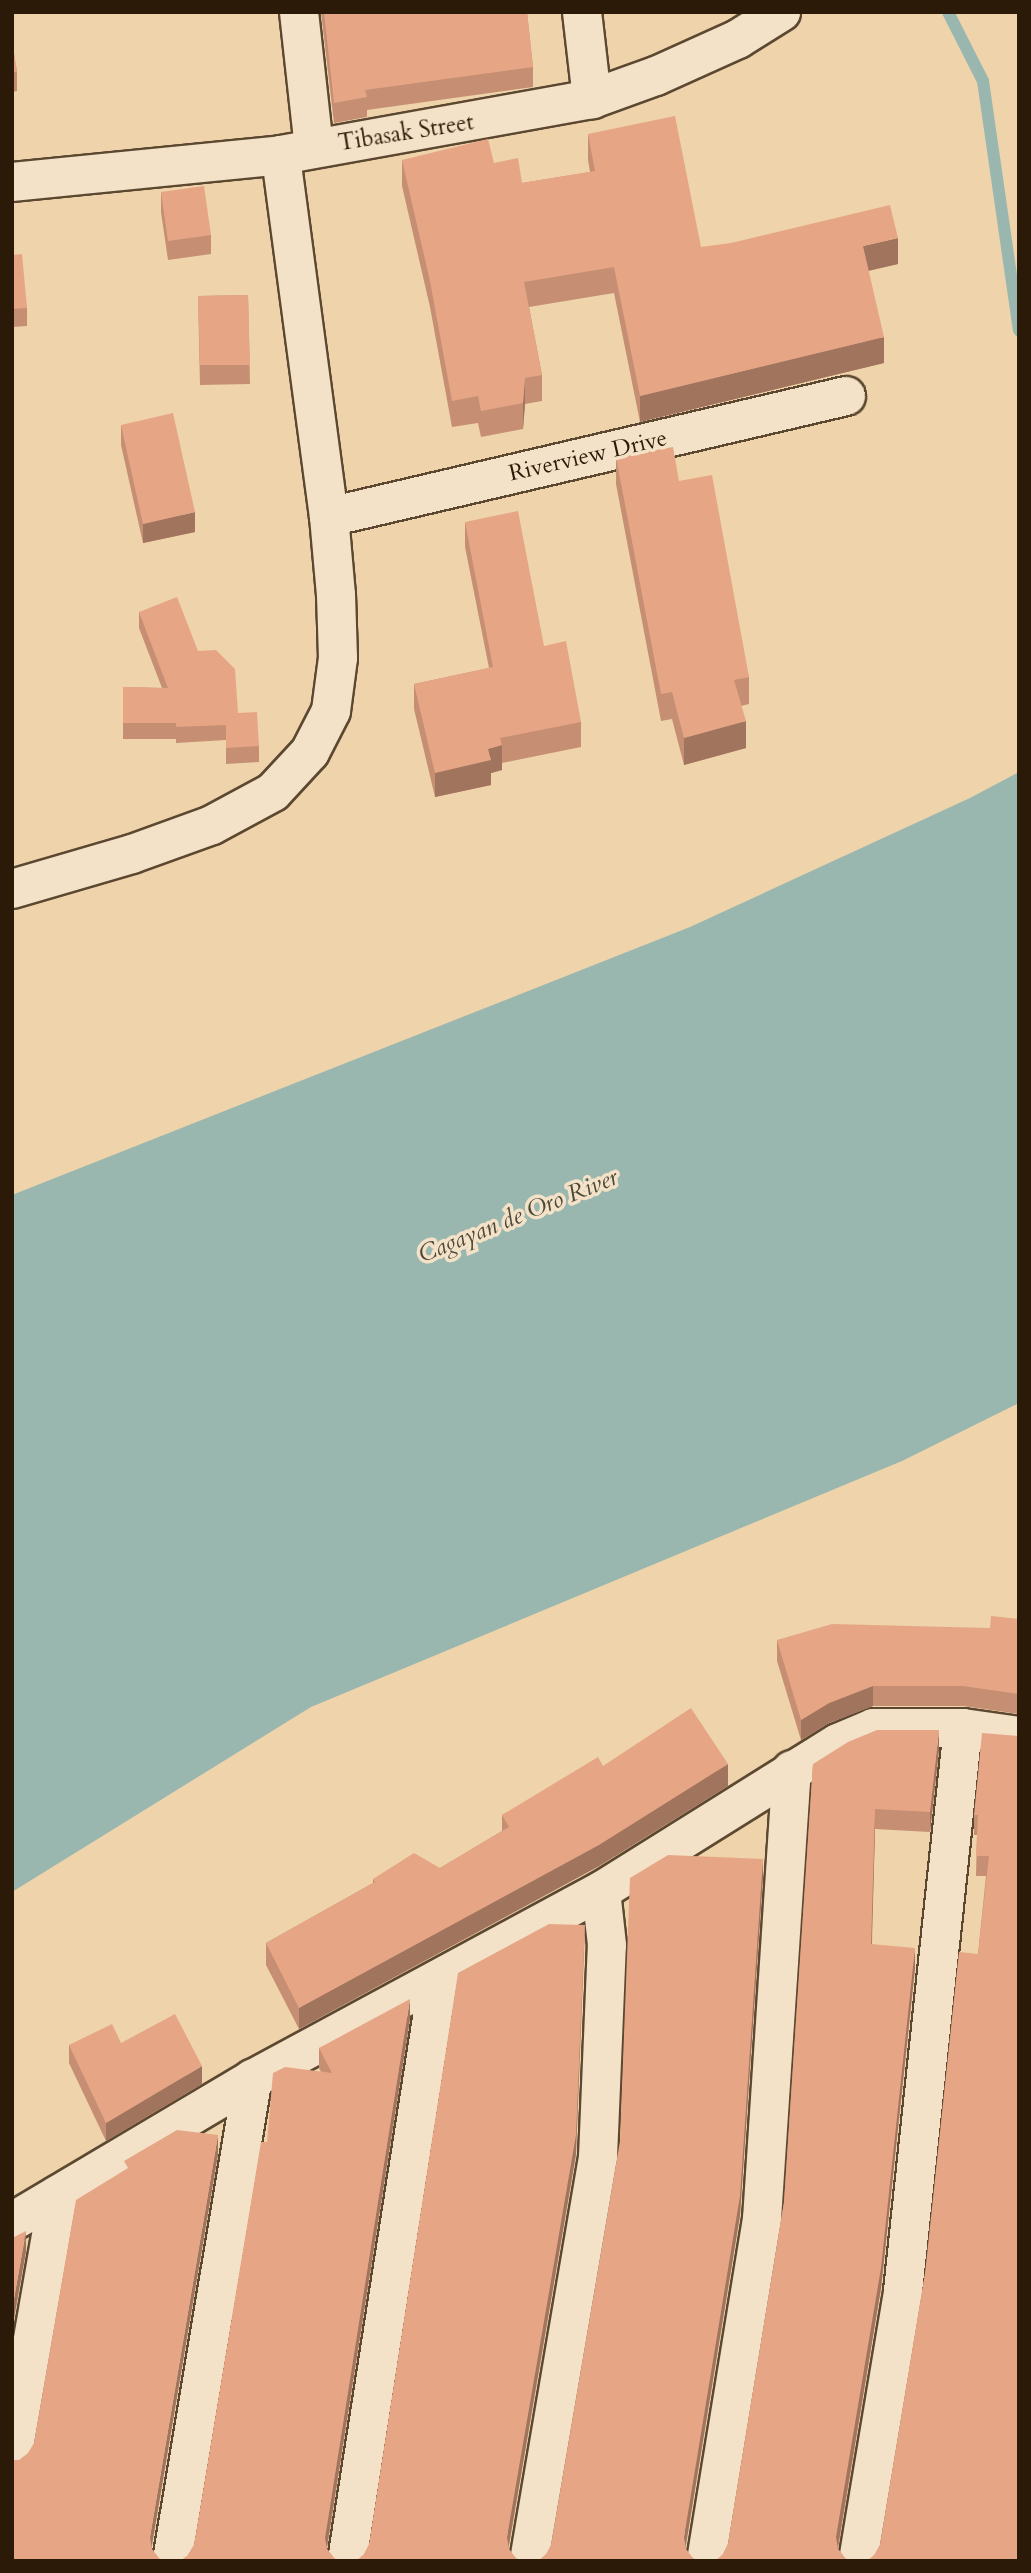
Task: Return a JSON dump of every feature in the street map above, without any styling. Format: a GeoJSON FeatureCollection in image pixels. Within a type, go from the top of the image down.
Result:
{"type":"FeatureCollection","features":[{"type":"Feature","properties":{"kind":"street"},"geometry":{"type":"LineString","coordinates":[[12,888],[132,854],[212,825],[273,792],[310,752],[331,710],[338,658],[329,517],[298,151],[299,12]]}},
{"type":"Feature","properties":{"kind":"street"},"geometry":{"type":"LineString","coordinates":[[582,12],[592,99]]}},
{"type":"Feature","properties":{"kind":"street","name":"Tibasak Street"},"geometry":{"type":"LineString","coordinates":[[12,183],[298,151],[592,99],[656,76],[738,39],[781,12]]}},
{"type":"Feature","properties":{"kind":"street","name":"Riverview Drive"},"geometry":{"type":"LineString","coordinates":[[329,517],[846,396]]}},
{"type":"Feature","properties":{"kind":"street"},"geometry":{"type":"LineString","coordinates":[[12,2222],[253,2079],[601,1891],[838,1743],[873,1728],[963,1728],[1019,1735]]}},
{"type":"Feature","properties":{"kind":"street"},"geometry":{"type":"LineString","coordinates":[[858,2561],[903,2291],[963,1728]]}},
{"type":"Feature","properties":{"kind":"street"},"geometry":{"type":"LineString","coordinates":[[706,2561],[762,2219],[792,1770]]}},
{"type":"Feature","properties":{"kind":"street"},"geometry":{"type":"LineString","coordinates":[[529,2561],[598,2157],[607,1945],[601,1891]]}},
{"type":"Feature","properties":{"kind":"street"},"geometry":{"type":"LineString","coordinates":[[347,2561],[438,1980]]}},
{"type":"Feature","properties":{"kind":"street"},"geometry":{"type":"LineString","coordinates":[[172,2561],[253,2079]]}},
{"type":"Feature","properties":{"kind":"street"},"geometry":{"type":"LineString","coordinates":[[12,2459],[58,2195]]}},
{"type":"Feature","properties":{"kind":"water","name":"Cagayan de Oro River"},"geometry":{"type":"Polygon","coordinates":[[[1019,772],[1019,1403],[902,1461],[311,1707],[12,1892],[12,1195],[690,927],[970,798],[1019,772]]]}},
{"type":"Feature","properties":{"kind":"building"},"geometry":{"type":"Polygon","coordinates":[[[324,12],[527,12],[533,67],[365,90],[367,97],[334,103],[324,12]]]}},
{"type":"Feature","properties":{"kind":"building"},"geometry":{"type":"Polygon","coordinates":[[[12,41],[17,72],[12,72],[12,41]]]}},
{"type":"Feature","properties":{"kind":"building"},"geometry":{"type":"Polygon","coordinates":[[[675,116],[701,247],[731,243],[890,205],[898,238],[863,246],[884,337],[640,396],[614,267],[524,282],[542,375],[525,378],[523,403],[481,411],[478,396],[452,401],[430,281],[402,160],[488,139],[494,163],[518,158],[522,183],[595,171],[588,134],[675,116]]]}},
{"type":"Feature","properties":{"kind":"building"},"geometry":{"type":"Polygon","coordinates":[[[204,186],[211,235],[168,241],[161,192],[204,186]]]}},
{"type":"Feature","properties":{"kind":"building"},"geometry":{"type":"Polygon","coordinates":[[[22,254],[27,308],[12,309],[12,255],[22,254]]]}},
{"type":"Feature","properties":{"kind":"building"},"geometry":{"type":"Polygon","coordinates":[[[248,295],[250,365],[200,365],[198,296],[248,295]]]}},
{"type":"Feature","properties":{"kind":"building"},"geometry":{"type":"Polygon","coordinates":[[[173,413],[195,512],[143,524],[121,425],[173,413]]]}},
{"type":"Feature","properties":{"kind":"building"},"geometry":{"type":"Polygon","coordinates":[[[673,447],[679,481],[712,475],[749,677],[734,680],[746,721],[684,738],[672,692],[661,694],[616,457],[673,447]]]}},
{"type":"Feature","properties":{"kind":"building"},"geometry":{"type":"Polygon","coordinates":[[[518,511],[544,646],[566,641],[581,722],[500,738],[502,745],[488,749],[491,760],[435,773],[414,684],[493,667],[465,522],[518,511]]]}},
{"type":"Feature","properties":{"kind":"building"},"geometry":{"type":"Polygon","coordinates":[[[177,597],[198,651],[216,650],[235,669],[238,713],[257,712],[259,746],[226,748],[226,725],[176,727],[176,723],[123,723],[123,687],[168,688],[139,612],[177,597]]]}},
{"type":"Feature","properties":{"kind":"building"},"geometry":{"type":"Polygon","coordinates":[[[991,1616],[1019,1619],[1019,1694],[963,1686],[873,1686],[829,1703],[801,1720],[777,1640],[832,1624],[990,1628],[991,1616]]]}},
{"type":"Feature","properties":{"kind":"building"},"geometry":{"type":"Polygon","coordinates":[[[691,1708],[728,1764],[599,1845],[299,2008],[266,1943],[375,1882],[373,1879],[414,1853],[440,1868],[509,1827],[502,1815],[598,1757],[603,1766],[691,1708]]]}},
{"type":"Feature","properties":{"kind":"building"},"geometry":{"type":"Polygon","coordinates":[[[877,1730],[939,1730],[930,1812],[875,1809],[871,1944],[915,1948],[881,2268],[836,2537],[838,2549],[851,2561],[715,2561],[723,2554],[728,2544],[784,2202],[813,1764],[848,1742],[877,1730]]]}},
{"type":"Feature","properties":{"kind":"building"},"geometry":{"type":"Polygon","coordinates":[[[982,1733],[1019,1736],[1019,2561],[867,2561],[880,2545],[925,2274],[959,1952],[978,1954],[989,1856],[976,1856],[978,1815],[974,1815],[982,1733]]]}},
{"type":"Feature","properties":{"kind":"building"},"geometry":{"type":"Polygon","coordinates":[[[668,1855],[763,1859],[740,2196],[684,2537],[686,2549],[699,2561],[538,2561],[551,2545],[620,2141],[630,1878],[668,1855]]]}},
{"type":"Feature","properties":{"kind":"building"},"geometry":{"type":"Polygon","coordinates":[[[549,1924],[585,1925],[576,2135],[507,2537],[509,2549],[522,2561],[356,2561],[364,2554],[369,2544],[458,1973],[549,1924]]]}},
{"type":"Feature","properties":{"kind":"building"},"geometry":{"type":"Polygon","coordinates":[[[410,1999],[325,2538],[327,2549],[340,2561],[180,2561],[194,2545],[261,2142],[267,2142],[273,2073],[285,2067],[332,2073],[319,2048],[410,1999]]]}},
{"type":"Feature","properties":{"kind":"building"},"geometry":{"type":"Polygon","coordinates":[[[175,2014],[202,2066],[106,2123],[69,2045],[112,2024],[121,2043],[175,2014]]]}},
{"type":"Feature","properties":{"kind":"building"},"geometry":{"type":"Polygon","coordinates":[[[177,2130],[218,2135],[150,2537],[152,2549],[165,2561],[12,2561],[12,2460],[19,2460],[28,2453],[34,2443],[76,2200],[128,2168],[124,2161],[177,2130]]]}},
{"type":"Feature","properties":{"kind":"building"},"geometry":{"type":"Polygon","coordinates":[[[26,2231],[12,2310],[12,2238],[26,2231]]]}},
{"type":"Feature","properties":{"kind":"waterway"},"geometry":{"type":"LineString","coordinates":[[948,12],[983,81],[1019,330]]}}]}
